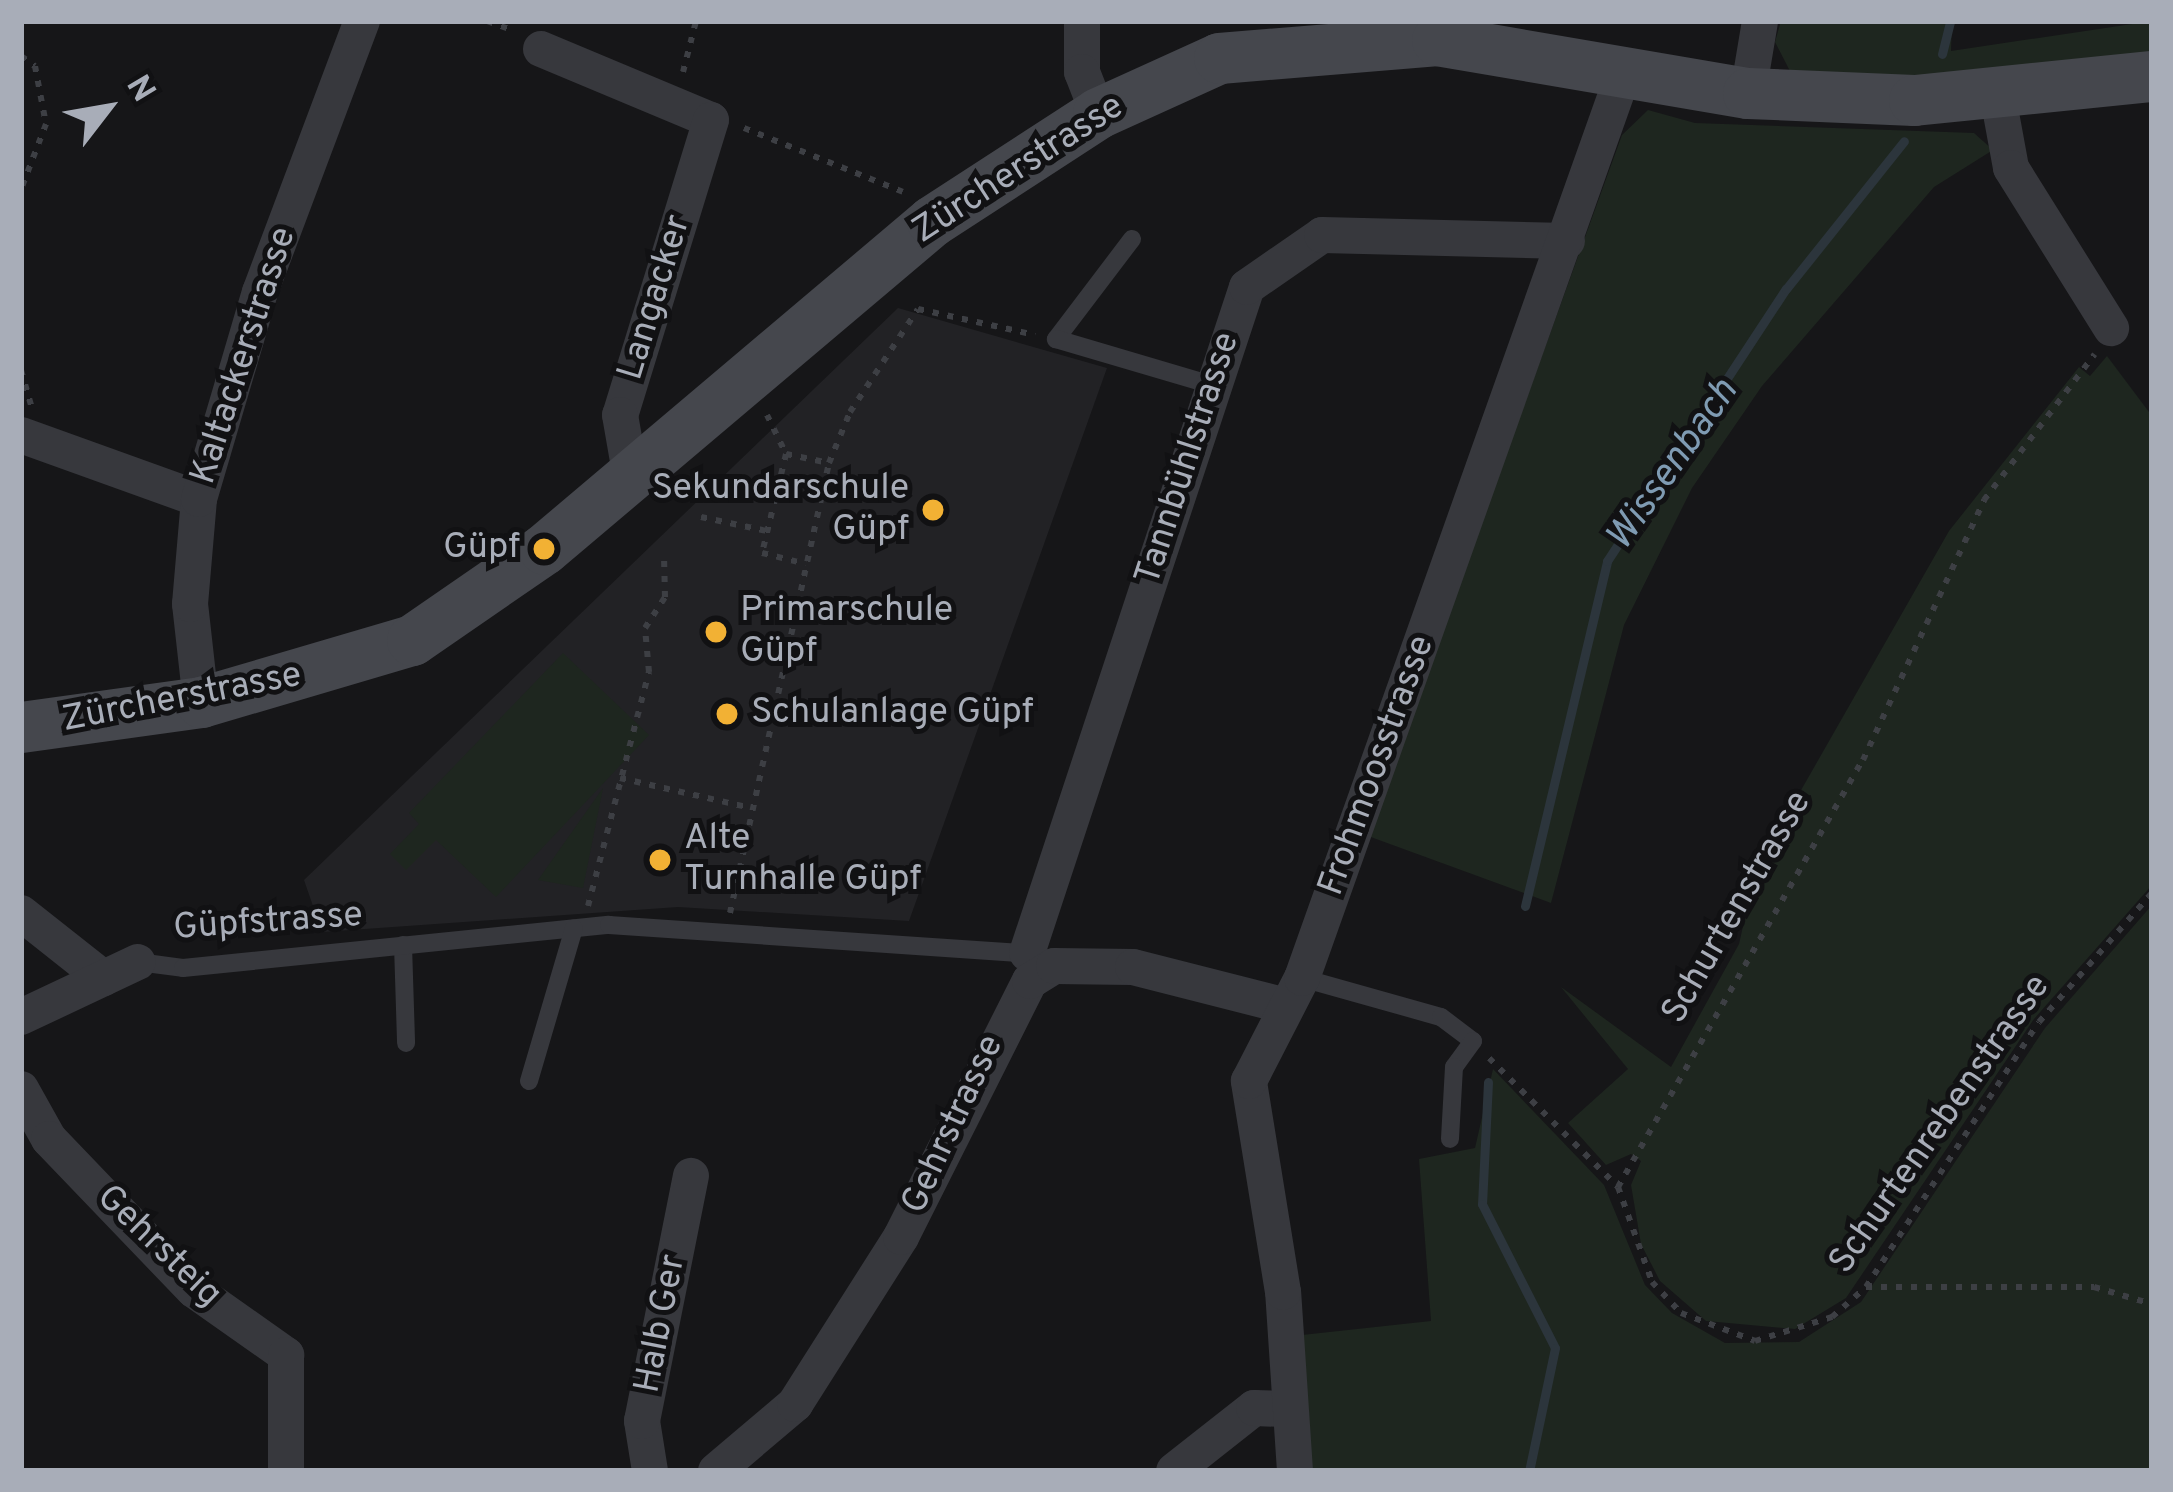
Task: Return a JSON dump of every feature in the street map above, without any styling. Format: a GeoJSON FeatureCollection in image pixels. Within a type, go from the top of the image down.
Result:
{"type":"FeatureCollection","features":[{"type":"Feature","properties":{"kind":"main road","name":"Zürcherstrasse"},"geometry":{"type":"LineString","coordinates":[[21,727],[202,702],[412,640],[632,478],[932,221],[1098,113],[1219,58],[1336,40],[1437,40],[1748,93],[1998,97],[2152,76]]}},
{"type":"Feature","properties":{"kind":"street","name":"Kaltackerstrasse"},"geometry":{"type":"LineString","coordinates":[[202,702],[190,604],[199,499],[362,21]]}},
{"type":"Feature","properties":{"kind":"street"},"geometry":{"type":"LineString","coordinates":[[1082,21],[1082,72],[1098,113]]}},
{"type":"Feature","properties":{"kind":"street"},"geometry":{"type":"LineString","coordinates":[[1748,93],[1760,21]]}},
{"type":"Feature","properties":{"kind":"street"},"geometry":{"type":"LineString","coordinates":[[541,49],[676,99],[711,120]]}},
{"type":"Feature","properties":{"kind":"street","name":"Frohmoosstrasse"},"geometry":{"type":"LineString","coordinates":[[1295,1471],[1249,1082],[1292,991],[1567,241],[1624,72]]}},
{"type":"Feature","properties":{"kind":"street"},"geometry":{"type":"LineString","coordinates":[[1998,97],[2011,169],[2111,328]]}},
{"type":"Feature","properties":{"kind":"street","name":"Langacker"},"geometry":{"type":"LineString","coordinates":[[632,478],[620,415],[711,120]]}},
{"type":"Feature","properties":{"kind":"street","name":"Tannbühlstrasse"},"geometry":{"type":"LineString","coordinates":[[1041,960],[1212,385],[1247,287],[1322,235],[1567,241]]}},
{"type":"Feature","properties":{"kind":"street"},"geometry":{"type":"LineString","coordinates":[[21,435],[199,499]]}},
{"type":"Feature","properties":{"kind":"street"},"geometry":{"type":"LineString","coordinates":[[21,913],[118,962]]}},
{"type":"Feature","properties":{"kind":"street"},"geometry":{"type":"LineString","coordinates":[[1041,960],[1292,991]]}},
{"type":"Feature","properties":{"kind":"street","name":"Gehrstrasse"},"geometry":{"type":"LineString","coordinates":[[716,1471],[795,1404],[901,1238],[1006,1012],[1041,960]]}},
{"type":"Feature","properties":{"kind":"street"},"geometry":{"type":"LineString","coordinates":[[21,1017],[118,962]]}},
{"type":"Feature","properties":{"kind":"street","name":"Gehrsteig"},"geometry":{"type":"LineString","coordinates":[[21,1089],[49,1139],[194,1290],[286,1355],[286,1471]]}},
{"type":"Feature","properties":{"kind":"street","name":"Halb Ger"},"geometry":{"type":"LineString","coordinates":[[650,1471],[642,1421],[692,1176]]}},
{"type":"Feature","properties":{"kind":"street"},"geometry":{"type":"LineString","coordinates":[[1174,1471],[1254,1408],[1290,1408]]}},
{"type":"Feature","properties":{"kind":"lane"},"geometry":{"type":"LineString","coordinates":[[1132,239],[1056,339],[1212,385]]}},
{"type":"Feature","properties":{"kind":"lane"},"geometry":{"type":"LineString","coordinates":[[529,1081],[578,928]]}},
{"type":"Feature","properties":{"kind":"lane","name":"Güpfstrasse"},"geometry":{"type":"LineString","coordinates":[[118,962],[183,968],[578,928],[727,928],[1041,960]]}},
{"type":"Feature","properties":{"kind":"lane","name":"Güpfstrasse"},"geometry":{"type":"LineString","coordinates":[[403,946],[406,1043]]}},
{"type":"Feature","properties":{"kind":"lane"},"geometry":{"type":"LineString","coordinates":[[1292,991],[1441,1017],[1473,1041],[1454,1067],[1450,1138]]}},
{"type":"Feature","properties":{"kind":"path"},"geometry":{"type":"LineString","coordinates":[[676,99],[696,21]]}},
{"type":"Feature","properties":{"kind":"path"},"geometry":{"type":"LineString","coordinates":[[21,56],[35,66],[46,124],[21,189]]}},
{"type":"Feature","properties":{"kind":"path"},"geometry":{"type":"LineString","coordinates":[[711,120],[878,172],[914,199]]}},
{"type":"Feature","properties":{"kind":"path"},"geometry":{"type":"LineString","coordinates":[[727,928],[829,463],[918,309],[1056,339]]}},
{"type":"Feature","properties":{"kind":"path","name":"Schurtenstrasse"},"geometry":{"type":"LineString","coordinates":[[1618,1187],[1863,760],[1984,500],[2111,328]]}},
{"type":"Feature","properties":{"kind":"path"},"geometry":{"type":"LineString","coordinates":[[764,412],[786,454],[762,553],[806,564]]}},
{"type":"Feature","properties":{"kind":"path"},"geometry":{"type":"LineString","coordinates":[[786,454],[829,463]]}},
{"type":"Feature","properties":{"kind":"path"},"geometry":{"type":"LineString","coordinates":[[701,517],[767,531]]}},
{"type":"Feature","properties":{"kind":"path"},"geometry":{"type":"LineString","coordinates":[[578,928],[649,672],[647,616],[668,585],[664,556]]}},
{"type":"Feature","properties":{"kind":"path"},"geometry":{"type":"LineString","coordinates":[[620,778],[751,808]]}},
{"type":"Feature","properties":{"kind":"path","name":"Schurtenrebenstrasse"},"geometry":{"type":"LineString","coordinates":[[1618,1187],[1652,1282],[1716,1334],[1796,1336],[1866,1287],[2039,1022],[2152,893]]}},
{"type":"Feature","properties":{"kind":"path"},"geometry":{"type":"LineString","coordinates":[[1473,1041],[1618,1187]]}},
{"type":"Feature","properties":{"kind":"path"},"geometry":{"type":"LineString","coordinates":[[1866,1287],[2094,1287],[2152,1304]]}},
{"type":"Feature","properties":{"kind":"shaded area"},"geometry":{"type":"Polygon","coordinates":[[[1781,21],[1952,21],[1951,51],[2152,21],[2152,55],[2012,76],[1792,75],[1775,42],[1781,21]]]}},
{"type":"Feature","properties":{"kind":"shaded area"},"geometry":{"type":"Polygon","coordinates":[[[1648,110],[1695,123],[1974,133],[1993,150],[1934,187],[1762,386],[1692,488],[1624,625],[1551,903],[1368,836],[1622,135],[1648,110]]]}},
{"type":"Feature","properties":{"kind":"shaded area","name":"Schulanlage Güpf"},"geometry":{"type":"Polygon","coordinates":[[[898,308],[1107,368],[909,921],[678,907],[322,932],[304,880],[898,308]]]}},
{"type":"Feature","properties":{"kind":"shaded area"},"geometry":{"type":"Polygon","coordinates":[[[2107,356],[2152,416],[2152,885],[2034,1019],[1846,1298],[1795,1329],[1706,1321],[1660,1281],[1641,1244],[1631,1185],[1641,1161],[1631,1154],[1606,1165],[1568,1123],[1628,1069],[1561,987],[1671,1067],[1739,944],[1756,869],[1949,531],[2079,367],[2090,376],[2107,356]]]}},
{"type":"Feature","properties":{"kind":"shaded area"},"geometry":{"type":"Polygon","coordinates":[[[563,653],[649,735],[496,897],[436,840],[406,870],[390,854],[419,824],[409,813],[563,653]]]}},
{"type":"Feature","properties":{"kind":"shaded area"},"geometry":{"type":"Polygon","coordinates":[[[603,788],[583,888],[538,880],[603,788]]]}},
{"type":"Feature","properties":{"kind":"shaded area"},"geometry":{"type":"Polygon","coordinates":[[[2152,905],[2152,1471],[1311,1471],[1302,1335],[1431,1321],[1419,1159],[1475,1148],[1493,1069],[1604,1185],[1645,1285],[1672,1313],[1725,1343],[1799,1342],[1861,1302],[2045,1028],[2152,905]]]}},
{"type":"Feature","properties":{"kind":"waterway","name":"Wissenbach"},"geometry":{"type":"LineString","coordinates":[[1942,54],[1950,21]]}},
{"type":"Feature","properties":{"kind":"waterway","name":"Wissenbach"},"geometry":{"type":"LineString","coordinates":[[1525,906],[1607,561],[1786,289],[1904,141]]}},
{"type":"Feature","properties":{"kind":"waterway","name":"Wissenbach"},"geometry":{"type":"LineString","coordinates":[[1488,1082],[1482,1204],[1555,1348],[1529,1471]]}},
{"type":"Feature","properties":{"kind":"place","name":"Sekundarschule Güpf"},"geometry":{"type":"Point","coordinates":[933,510]}},
{"type":"Feature","properties":{"kind":"place","name":"Güpf"},"geometry":{"type":"Point","coordinates":[544,549]}},
{"type":"Feature","properties":{"kind":"place","name":"Primarschule Güpf"},"geometry":{"type":"Point","coordinates":[716,632]}},
{"type":"Feature","properties":{"kind":"place","name":"Schulanlage Güpf"},"geometry":{"type":"Point","coordinates":[727,714]}},
{"type":"Feature","properties":{"kind":"place","name":"Alte Turnhalle Güpf"},"geometry":{"type":"Point","coordinates":[660,860]}}]}
